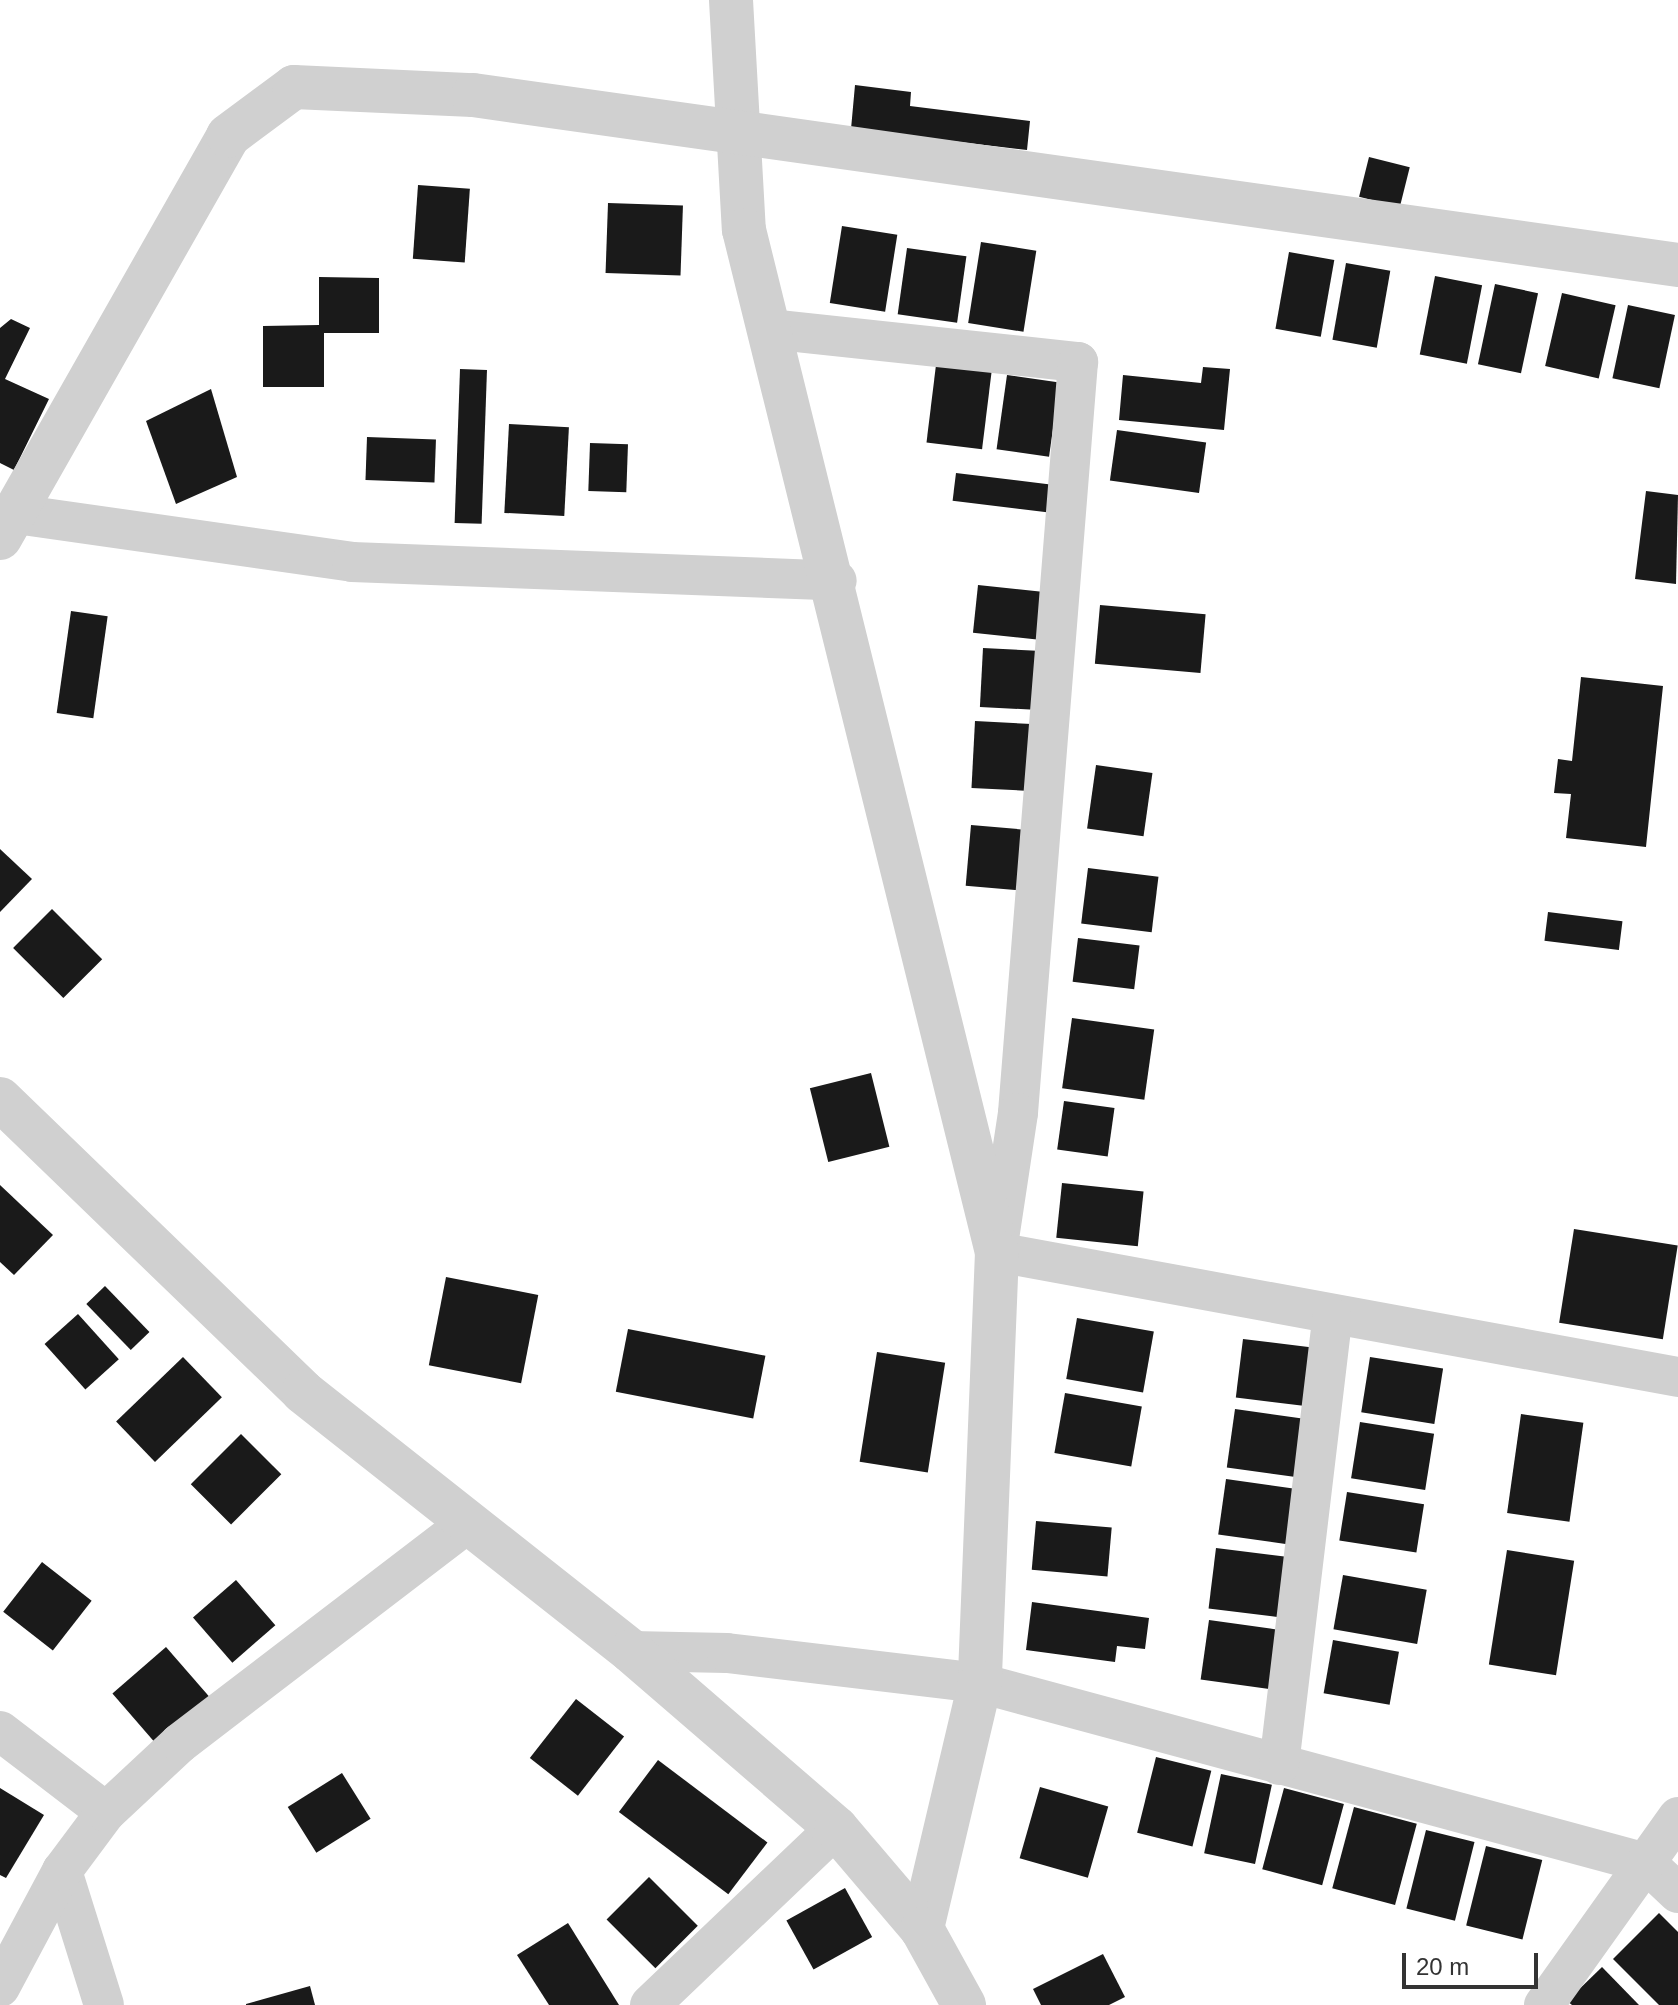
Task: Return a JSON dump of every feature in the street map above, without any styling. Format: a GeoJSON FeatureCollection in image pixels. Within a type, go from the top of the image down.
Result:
{"type":"FeatureCollection","features":[{"type":"Feature","properties":{"kind":"street"},"geometry":{"type":"LineString","coordinates":[[731,0],[742,136],[744,230],[837,581],[997,1252]]}},
{"type":"Feature","properties":{"kind":"street"},"geometry":{"type":"LineString","coordinates":[[837,581],[352,562],[8,526],[228,136],[294,87],[473,95],[742,136],[1678,265]]}},
{"type":"Feature","properties":{"kind":"street"},"geometry":{"type":"LineString","coordinates":[[769,329],[1078,362],[1018,1113],[997,1252],[980,1683],[922,1929]]}},
{"type":"Feature","properties":{"kind":"street"},"geometry":{"type":"LineString","coordinates":[[0,1099],[291,1381],[464,1526],[631,1651],[836,1828],[922,1929],[964,2005]]}},
{"type":"Feature","properties":{"kind":"street"},"geometry":{"type":"LineString","coordinates":[[997,1252],[1332,1318],[1678,1377]]}},
{"type":"Feature","properties":{"kind":"street"},"geometry":{"type":"LineString","coordinates":[[1279,1765],[1332,1318]]}},
{"type":"Feature","properties":{"kind":"street"},"geometry":{"type":"LineString","coordinates":[[0,1987],[62,1871],[106,1812],[180,1743],[464,1526]]}},
{"type":"Feature","properties":{"kind":"street"},"geometry":{"type":"LineString","coordinates":[[631,1651],[727,1653],[980,1683],[1646,1863],[1678,1893]]}},
{"type":"Feature","properties":{"kind":"street"},"geometry":{"type":"LineString","coordinates":[[0,1731],[106,1812]]}},
{"type":"Feature","properties":{"kind":"street"},"geometry":{"type":"LineString","coordinates":[[1544,2005],[1678,1817]]}},
{"type":"Feature","properties":{"kind":"street"},"geometry":{"type":"LineString","coordinates":[[650,2005],[836,1828]]}},
{"type":"Feature","properties":{"kind":"street"},"geometry":{"type":"LineString","coordinates":[[62,1871],[104,2005]]}},
{"type":"Feature","properties":{"kind":"building"},"geometry":{"type":"Polygon","coordinates":[[[855,85],[911,92],[910,106],[1030,121],[1027,150],[851,129],[855,85]]]}},
{"type":"Feature","properties":{"kind":"building"},"geometry":{"type":"Polygon","coordinates":[[[1369,157],[1410,167],[1400,207],[1359,197],[1369,157]]]}},
{"type":"Feature","properties":{"kind":"building"},"geometry":{"type":"Polygon","coordinates":[[[418,185],[470,189],[465,262],[413,259],[418,185]]]}},
{"type":"Feature","properties":{"kind":"building"},"geometry":{"type":"Polygon","coordinates":[[[608,203],[683,206],[681,276],[606,273],[608,203]]]}},
{"type":"Feature","properties":{"kind":"building"},"geometry":{"type":"Polygon","coordinates":[[[842,226],[897,235],[885,312],[830,303],[842,226]]]}},
{"type":"Feature","properties":{"kind":"building"},"geometry":{"type":"Polygon","coordinates":[[[981,242],[1036,251],[1023,332],[968,323],[981,242]]]}},
{"type":"Feature","properties":{"kind":"building"},"geometry":{"type":"Polygon","coordinates":[[[907,248],[966,256],[957,323],[898,314],[907,248]]]}},
{"type":"Feature","properties":{"kind":"building"},"geometry":{"type":"Polygon","coordinates":[[[1289,252],[1334,260],[1321,337],[1275,329],[1289,252]]]}},
{"type":"Feature","properties":{"kind":"building"},"geometry":{"type":"Polygon","coordinates":[[[1346,263],[1390,271],[1377,348],[1332,340],[1346,263]]]}},
{"type":"Feature","properties":{"kind":"building"},"geometry":{"type":"Polygon","coordinates":[[[1435,276],[1482,285],[1467,364],[1420,355],[1435,276]]]}},
{"type":"Feature","properties":{"kind":"building"},"geometry":{"type":"Polygon","coordinates":[[[319,277],[379,278],[379,333],[324,333],[324,387],[263,387],[263,326],[319,325],[319,277]]]}},
{"type":"Feature","properties":{"kind":"building"},"geometry":{"type":"Polygon","coordinates":[[[1495,284],[1538,293],[1521,373],[1478,364],[1495,284]]]}},
{"type":"Feature","properties":{"kind":"building"},"geometry":{"type":"Polygon","coordinates":[[[1562,293],[1616,305],[1599,378],[1545,366],[1562,293]]]}},
{"type":"Feature","properties":{"kind":"building"},"geometry":{"type":"Polygon","coordinates":[[[1628,305],[1675,315],[1659,388],[1612,378],[1628,305]]]}},
{"type":"Feature","properties":{"kind":"building"},"geometry":{"type":"Polygon","coordinates":[[[11,319],[30,328],[5,379],[49,399],[14,470],[0,463],[0,328],[11,319]]]}},
{"type":"Feature","properties":{"kind":"building"},"geometry":{"type":"Polygon","coordinates":[[[936,365],[992,372],[982,449],[926,442],[936,365]]]}},
{"type":"Feature","properties":{"kind":"building"},"geometry":{"type":"Polygon","coordinates":[[[1203,367],[1230,369],[1224,430],[1119,420],[1123,375],[1201,383],[1203,367]]]}},
{"type":"Feature","properties":{"kind":"building"},"geometry":{"type":"Polygon","coordinates":[[[460,369],[487,370],[482,524],[455,523],[460,369]]]}},
{"type":"Feature","properties":{"kind":"building"},"geometry":{"type":"Polygon","coordinates":[[[1007,375],[1059,382],[1049,457],[997,449],[1007,375]]]}},
{"type":"Feature","properties":{"kind":"building"},"geometry":{"type":"Polygon","coordinates":[[[211,389],[237,477],[176,504],[146,421],[211,389]]]}},
{"type":"Feature","properties":{"kind":"building"},"geometry":{"type":"Polygon","coordinates":[[[509,424],[569,427],[564,516],[504,513],[509,424]]]}},
{"type":"Feature","properties":{"kind":"building"},"geometry":{"type":"Polygon","coordinates":[[[1117,430],[1206,443],[1199,493],[1110,481],[1117,430]]]}},
{"type":"Feature","properties":{"kind":"building"},"geometry":{"type":"Polygon","coordinates":[[[367,437],[436,439],[434,482],[365,480],[367,437]]]}},
{"type":"Feature","properties":{"kind":"building"},"geometry":{"type":"Polygon","coordinates":[[[590,443],[628,444],[626,492],[588,491],[590,443]]]}},
{"type":"Feature","properties":{"kind":"building"},"geometry":{"type":"Polygon","coordinates":[[[956,473],[1050,485],[1047,512],[953,501],[956,473]]]}},
{"type":"Feature","properties":{"kind":"building"},"geometry":{"type":"Polygon","coordinates":[[[1646,491],[1678,495],[1676,584],[1635,579],[1646,491]]]}},
{"type":"Feature","properties":{"kind":"building"},"geometry":{"type":"Polygon","coordinates":[[[978,585],[1054,593],[1049,641],[973,633],[978,585]]]}},
{"type":"Feature","properties":{"kind":"building"},"geometry":{"type":"Polygon","coordinates":[[[1100,605],[1206,614],[1200,673],[1095,664],[1100,605]]]}},
{"type":"Feature","properties":{"kind":"building"},"geometry":{"type":"Polygon","coordinates":[[[71,611],[108,616],[93,718],[57,713],[71,611]]]}},
{"type":"Feature","properties":{"kind":"building"},"geometry":{"type":"Polygon","coordinates":[[[983,648],[1047,651],[1044,710],[980,707],[983,648]]]}},
{"type":"Feature","properties":{"kind":"building"},"geometry":{"type":"Polygon","coordinates":[[[1581,677],[1663,686],[1646,847],[1566,838],[1571,794],[1554,793],[1558,759],[1572,761],[1581,677]]]}},
{"type":"Feature","properties":{"kind":"building"},"geometry":{"type":"Polygon","coordinates":[[[975,721],[1042,725],[1038,791],[971,788],[975,721]]]}},
{"type":"Feature","properties":{"kind":"building"},"geometry":{"type":"Polygon","coordinates":[[[1096,765],[1152,773],[1144,836],[1087,828],[1096,765]]]}},
{"type":"Feature","properties":{"kind":"building"},"geometry":{"type":"Polygon","coordinates":[[[971,825],[1027,830],[1021,891],[966,886],[971,825]]]}},
{"type":"Feature","properties":{"kind":"building"},"geometry":{"type":"Polygon","coordinates":[[[0,849],[32,879],[0,912],[0,849]]]}},
{"type":"Feature","properties":{"kind":"building"},"geometry":{"type":"Polygon","coordinates":[[[1088,868],[1158,877],[1152,932],[1081,924],[1088,868]]]}},
{"type":"Feature","properties":{"kind":"building"},"geometry":{"type":"Polygon","coordinates":[[[52,909],[102,959],[63,998],[13,948],[52,909]]]}},
{"type":"Feature","properties":{"kind":"building"},"geometry":{"type":"Polygon","coordinates":[[[1548,912],[1622,921],[1619,950],[1544,941],[1548,912]]]}},
{"type":"Feature","properties":{"kind":"building"},"geometry":{"type":"Polygon","coordinates":[[[1078,938],[1140,946],[1134,989],[1073,982],[1078,938]]]}},
{"type":"Feature","properties":{"kind":"building"},"geometry":{"type":"Polygon","coordinates":[[[1072,1018],[1154,1030],[1144,1100],[1062,1088],[1072,1018]]]}},
{"type":"Feature","properties":{"kind":"building"},"geometry":{"type":"Polygon","coordinates":[[[871,1073],[889,1147],[828,1162],[810,1088],[871,1073]]]}},
{"type":"Feature","properties":{"kind":"building"},"geometry":{"type":"Polygon","coordinates":[[[1064,1101],[1115,1108],[1108,1157],[1057,1150],[1064,1101]]]}},
{"type":"Feature","properties":{"kind":"building"},"geometry":{"type":"Polygon","coordinates":[[[1062,1183],[1144,1192],[1138,1246],[1056,1238],[1062,1183]]]}},
{"type":"Feature","properties":{"kind":"building"},"geometry":{"type":"Polygon","coordinates":[[[0,1185],[53,1235],[14,1275],[0,1262],[0,1185]]]}},
{"type":"Feature","properties":{"kind":"building"},"geometry":{"type":"Polygon","coordinates":[[[1574,1229],[1678,1245],[1663,1339],[1559,1323],[1574,1229]]]}},
{"type":"Feature","properties":{"kind":"building"},"geometry":{"type":"Polygon","coordinates":[[[446,1277],[538,1295],[521,1383],[429,1365],[446,1277]]]}},
{"type":"Feature","properties":{"kind":"building"},"geometry":{"type":"Polygon","coordinates":[[[105,1286],[149,1332],[131,1350],[86,1304],[105,1286]]]}},
{"type":"Feature","properties":{"kind":"building"},"geometry":{"type":"Polygon","coordinates":[[[78,1314],[119,1359],[85,1389],[45,1344],[78,1314]]]}},
{"type":"Feature","properties":{"kind":"building"},"geometry":{"type":"Polygon","coordinates":[[[1077,1318],[1154,1332],[1143,1393],[1066,1379],[1077,1318]]]}},
{"type":"Feature","properties":{"kind":"building"},"geometry":{"type":"Polygon","coordinates":[[[628,1329],[765,1356],[753,1419],[616,1392],[628,1329]]]}},
{"type":"Feature","properties":{"kind":"building"},"geometry":{"type":"Polygon","coordinates":[[[1243,1339],[1316,1348],[1309,1407],[1236,1398],[1243,1339]]]}},
{"type":"Feature","properties":{"kind":"building"},"geometry":{"type":"Polygon","coordinates":[[[877,1352],[945,1363],[928,1472],[860,1462],[877,1352]]]}},
{"type":"Feature","properties":{"kind":"building"},"geometry":{"type":"Polygon","coordinates":[[[183,1357],[222,1397],[155,1462],[116,1422],[183,1357]]]}},
{"type":"Feature","properties":{"kind":"building"},"geometry":{"type":"Polygon","coordinates":[[[1370,1357],[1443,1369],[1434,1424],[1361,1412],[1370,1357]]]}},
{"type":"Feature","properties":{"kind":"building"},"geometry":{"type":"Polygon","coordinates":[[[1065,1393],[1142,1407],[1131,1467],[1054,1453],[1065,1393]]]}},
{"type":"Feature","properties":{"kind":"building"},"geometry":{"type":"Polygon","coordinates":[[[1235,1409],[1309,1419],[1301,1478],[1227,1467],[1235,1409]]]}},
{"type":"Feature","properties":{"kind":"building"},"geometry":{"type":"Polygon","coordinates":[[[1521,1414],[1583,1423],[1569,1522],[1507,1513],[1521,1414]]]}},
{"type":"Feature","properties":{"kind":"building"},"geometry":{"type":"Polygon","coordinates":[[[1360,1422],[1434,1434],[1425,1490],[1351,1478],[1360,1422]]]}},
{"type":"Feature","properties":{"kind":"building"},"geometry":{"type":"Polygon","coordinates":[[[241,1434],[281,1474],[231,1525],[191,1484],[241,1434]]]}},
{"type":"Feature","properties":{"kind":"building"},"geometry":{"type":"Polygon","coordinates":[[[1226,1479],[1300,1489],[1292,1545],[1218,1534],[1226,1479]]]}},
{"type":"Feature","properties":{"kind":"building"},"geometry":{"type":"Polygon","coordinates":[[[1347,1492],[1424,1504],[1416,1553],[1339,1540],[1347,1492]]]}},
{"type":"Feature","properties":{"kind":"building"},"geometry":{"type":"Polygon","coordinates":[[[1036,1521],[1112,1528],[1107,1576],[1032,1570],[1036,1521]]]}},
{"type":"Feature","properties":{"kind":"building"},"geometry":{"type":"Polygon","coordinates":[[[1216,1548],[1290,1557],[1283,1618],[1209,1609],[1216,1548]]]}},
{"type":"Feature","properties":{"kind":"building"},"geometry":{"type":"Polygon","coordinates":[[[1507,1550],[1574,1561],[1556,1675],[1489,1665],[1507,1550]]]}},
{"type":"Feature","properties":{"kind":"building"},"geometry":{"type":"Polygon","coordinates":[[[42,1562],[92,1601],[53,1650],[3,1612],[42,1562]]]}},
{"type":"Feature","properties":{"kind":"building"},"geometry":{"type":"Polygon","coordinates":[[[1343,1575],[1427,1590],[1417,1644],[1333,1629],[1343,1575]]]}},
{"type":"Feature","properties":{"kind":"building"},"geometry":{"type":"Polygon","coordinates":[[[236,1580],[275,1625],[232,1663],[193,1617],[236,1580]]]}},
{"type":"Feature","properties":{"kind":"building"},"geometry":{"type":"Polygon","coordinates":[[[1032,1602],[1149,1618],[1145,1649],[1117,1646],[1115,1662],[1026,1650],[1032,1602]]]}},
{"type":"Feature","properties":{"kind":"building"},"geometry":{"type":"Polygon","coordinates":[[[1209,1620],[1279,1630],[1271,1689],[1201,1679],[1209,1620]]]}},
{"type":"Feature","properties":{"kind":"building"},"geometry":{"type":"Polygon","coordinates":[[[1333,1640],[1399,1652],[1390,1705],[1324,1693],[1333,1640]]]}},
{"type":"Feature","properties":{"kind":"building"},"geometry":{"type":"Polygon","coordinates":[[[166,1647],[211,1698],[157,1745],[112,1694],[166,1647]]]}},
{"type":"Feature","properties":{"kind":"building"},"geometry":{"type":"Polygon","coordinates":[[[576,1699],[624,1737],[578,1796],[530,1758],[576,1699]]]}},
{"type":"Feature","properties":{"kind":"building"},"geometry":{"type":"Polygon","coordinates":[[[1156,1757],[1211,1771],[1192,1846],[1137,1833],[1156,1757]]]}},
{"type":"Feature","properties":{"kind":"building"},"geometry":{"type":"Polygon","coordinates":[[[658,1760],[767,1842],[728,1894],[619,1812],[658,1760]]]}},
{"type":"Feature","properties":{"kind":"building"},"geometry":{"type":"Polygon","coordinates":[[[342,1773],[371,1819],[316,1853],[288,1807],[342,1773]]]}},
{"type":"Feature","properties":{"kind":"building"},"geometry":{"type":"Polygon","coordinates":[[[1221,1774],[1272,1785],[1255,1864],[1204,1853],[1221,1774]]]}},
{"type":"Feature","properties":{"kind":"building"},"geometry":{"type":"Polygon","coordinates":[[[1040,1787],[1108,1807],[1088,1878],[1020,1858],[1040,1787]]]}},
{"type":"Feature","properties":{"kind":"building"},"geometry":{"type":"Polygon","coordinates":[[[0,1788],[44,1815],[6,1878],[0,1875],[0,1788]]]}},
{"type":"Feature","properties":{"kind":"building"},"geometry":{"type":"Polygon","coordinates":[[[1284,1788],[1344,1804],[1322,1885],[1262,1869],[1284,1788]]]}},
{"type":"Feature","properties":{"kind":"building"},"geometry":{"type":"Polygon","coordinates":[[[1354,1807],[1417,1824],[1395,1905],[1332,1888],[1354,1807]]]}},
{"type":"Feature","properties":{"kind":"building"},"geometry":{"type":"Polygon","coordinates":[[[1426,1830],[1475,1842],[1455,1921],[1406,1909],[1426,1830]]]}},
{"type":"Feature","properties":{"kind":"building"},"geometry":{"type":"Polygon","coordinates":[[[1486,1846],[1542,1860],[1522,1940],[1466,1926],[1486,1846]]]}},
{"type":"Feature","properties":{"kind":"building"},"geometry":{"type":"Polygon","coordinates":[[[649,1877],[698,1926],[655,1968],[607,1919],[649,1877]]]}},
{"type":"Feature","properties":{"kind":"building"},"geometry":{"type":"Polygon","coordinates":[[[845,1888],[872,1937],[814,1969],[786,1920],[845,1888]]]}},
{"type":"Feature","properties":{"kind":"building"},"geometry":{"type":"Polygon","coordinates":[[[1659,1913],[1678,1932],[1678,2005],[1659,2005],[1613,1959],[1659,1913]]]}},
{"type":"Feature","properties":{"kind":"building"},"geometry":{"type":"Polygon","coordinates":[[[568,1923],[619,2005],[549,2005],[517,1955],[568,1923]]]}},
{"type":"Feature","properties":{"kind":"building"},"geometry":{"type":"Polygon","coordinates":[[[1103,1954],[1125,1997],[1109,2005],[1041,2005],[1033,1989],[1103,1954]]]}},
{"type":"Feature","properties":{"kind":"building"},"geometry":{"type":"Polygon","coordinates":[[[1602,1967],[1639,2005],[1572,2005],[1567,2001],[1602,1967]]]}},
{"type":"Feature","properties":{"kind":"building"},"geometry":{"type":"Polygon","coordinates":[[[310,1986],[315,2005],[246,2005],[246,2004],[310,1986]]]}}]}
